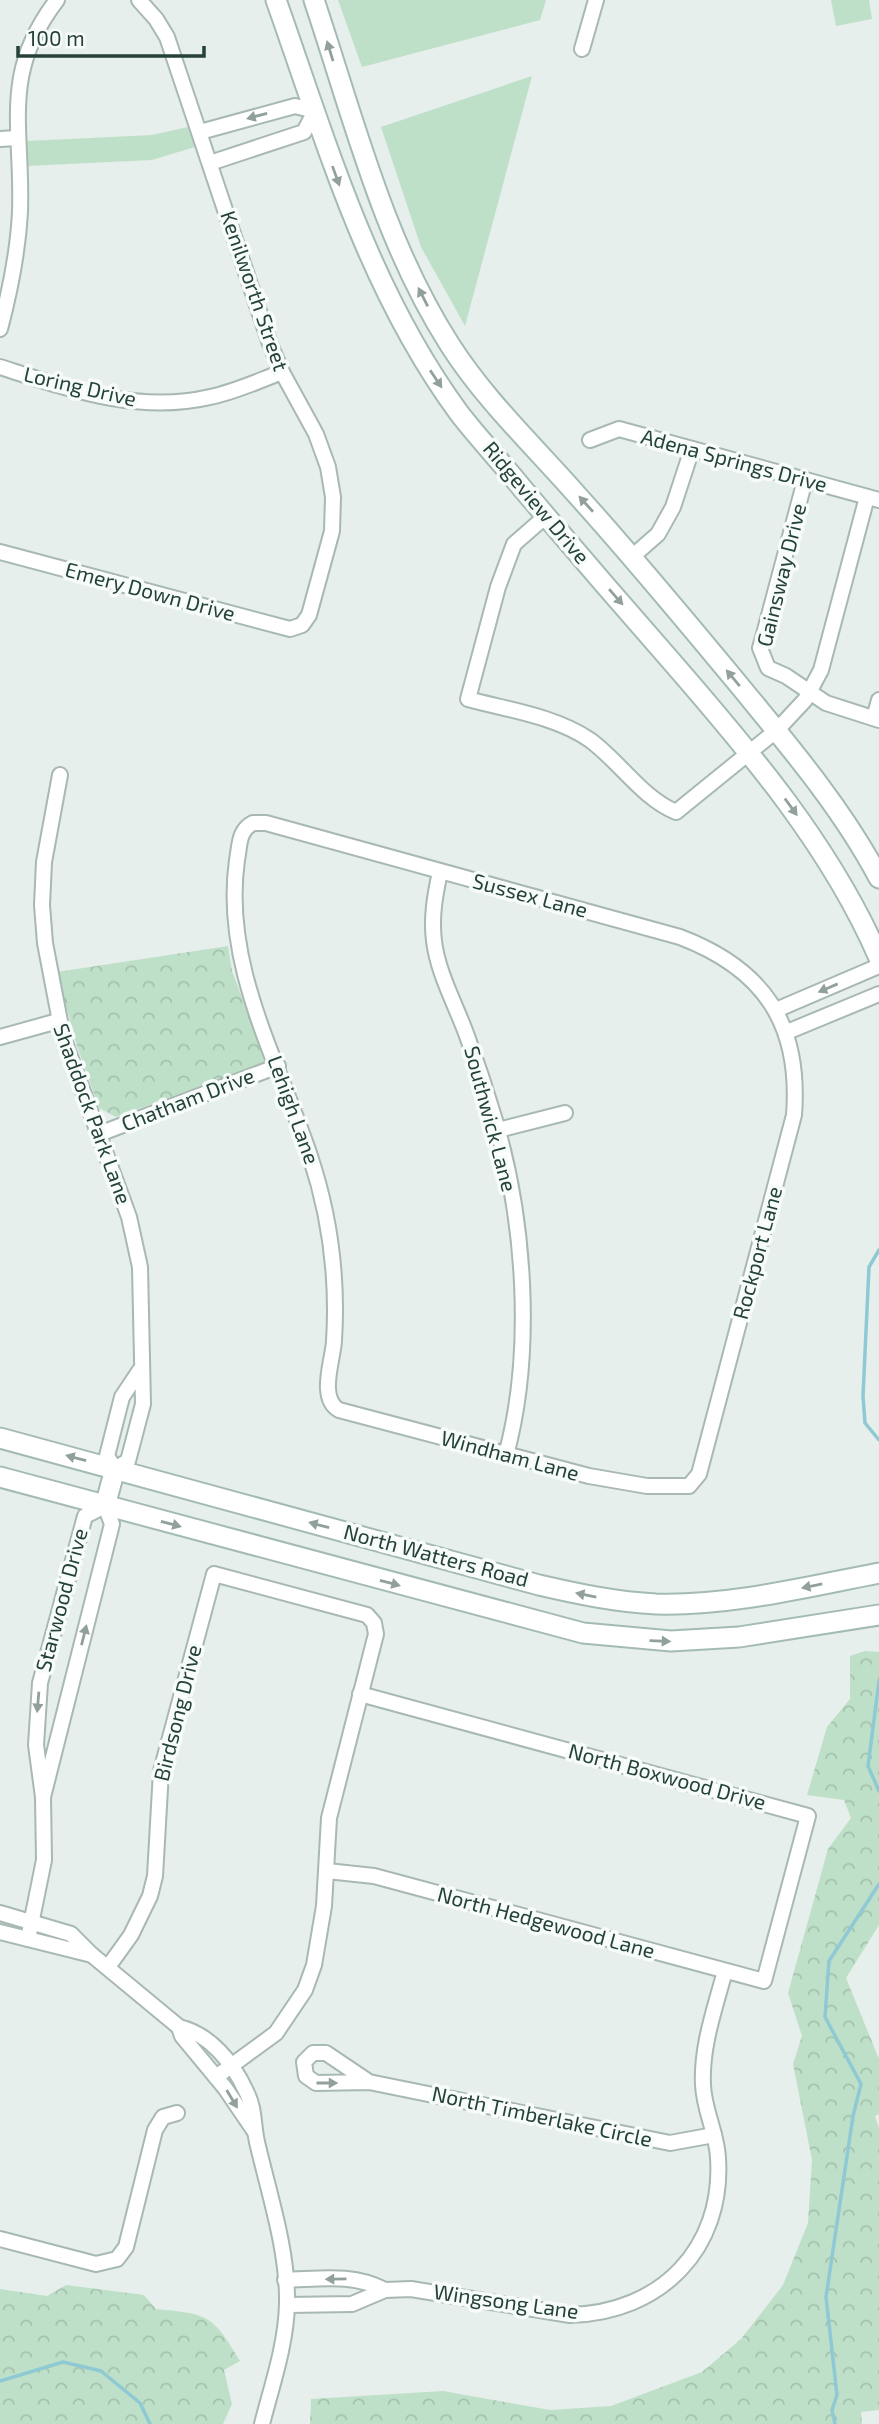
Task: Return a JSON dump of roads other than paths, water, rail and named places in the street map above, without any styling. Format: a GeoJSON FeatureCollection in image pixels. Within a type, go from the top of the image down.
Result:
{"type":"FeatureCollection","features":[{"type":"Feature","properties":{"kind":"main road","name":"Ridgeview Drive"},"geometry":{"type":"LineString","coordinates":[[276,0],[331,162],[366,251],[411,342],[460,415],[751,752],[805,827],[865,925],[879,958]]}},
{"type":"Feature","properties":{"kind":"main road","name":"Ridgeview Drive"},"geometry":{"type":"LineString","coordinates":[[314,0],[389,224],[425,303],[450,345],[477,383],[633,556],[776,730],[824,792],[879,878]]}},
{"type":"Feature","properties":{"kind":"main road"},"geometry":{"type":"LineString","coordinates":[[315,111],[346,102]]}},
{"type":"Feature","properties":{"kind":"main road","name":"North Watters Road"},"geometry":{"type":"LineString","coordinates":[[0,1438],[540,1585],[618,1601],[658,1604],[761,1596],[879,1573]]}},
{"type":"Feature","properties":{"kind":"main road"},"geometry":{"type":"LineString","coordinates":[[105,1506],[115,1469]]}},
{"type":"Feature","properties":{"kind":"main road","name":"North Watters Road"},"geometry":{"type":"LineString","coordinates":[[0,1477],[583,1633],[671,1641],[739,1637],[879,1615]]}},
{"type":"Feature","properties":{"kind":"street"},"geometry":{"type":"LineString","coordinates":[[0,329],[15,259],[20,211],[17,92],[25,51],[57,0]]}},
{"type":"Feature","properties":{"kind":"street","name":"Kenilworth Street"},"geometry":{"type":"LineString","coordinates":[[139,0],[167,37],[282,373],[321,445],[333,497],[331,531],[309,615],[299,626]]}},
{"type":"Feature","properties":{"kind":"street"},"geometry":{"type":"LineString","coordinates":[[582,49],[596,0]]}},
{"type":"Feature","properties":{"kind":"street"},"geometry":{"type":"LineString","coordinates":[[200,132],[296,106],[315,111],[304,132],[210,163]]}},
{"type":"Feature","properties":{"kind":"street"},"geometry":{"type":"LineString","coordinates":[[0,139],[17,138]]}},
{"type":"Feature","properties":{"kind":"street","name":"Loring Drive"},"geometry":{"type":"LineString","coordinates":[[0,367],[93,395],[161,403],[211,397],[282,373]]}},
{"type":"Feature","properties":{"kind":"street","name":"Adena Springs Drive"},"geometry":{"type":"LineString","coordinates":[[590,440],[619,429],[873,498]]}},
{"type":"Feature","properties":{"kind":"street"},"geometry":{"type":"LineString","coordinates":[[633,556],[658,534],[668,516],[692,449]]}},
{"type":"Feature","properties":{"kind":"street","name":"Gainsway Drive"},"geometry":{"type":"LineString","coordinates":[[805,481],[760,648],[768,668],[786,676],[809,692]]}},
{"type":"Feature","properties":{"kind":"street"},"geometry":{"type":"LineString","coordinates":[[546,516],[514,544],[498,587],[468,699],[552,722],[589,740],[659,805],[676,812],[776,730],[809,692],[821,670],[873,498]]}},
{"type":"Feature","properties":{"kind":"street","name":"Emery Down Drive"},"geometry":{"type":"LineString","coordinates":[[0,552],[284,629],[299,626]]}},
{"type":"Feature","properties":{"kind":"street"},"geometry":{"type":"LineString","coordinates":[[809,692],[825,703],[876,719],[879,700]]}},
{"type":"Feature","properties":{"kind":"street","name":"Shaddock Park Lane"},"geometry":{"type":"LineString","coordinates":[[60,775],[49,827],[42,905],[50,980],[58,1021],[129,1217],[140,1267],[143,1309],[140,1370],[143,1404],[128,1461],[115,1469],[107,1456],[122,1397],[140,1370]]}},
{"type":"Feature","properties":{"kind":"street","name":"Sussex Lane"},"geometry":{"type":"LineString","coordinates":[[249,825],[265,823],[700,944],[741,969],[782,1021]]}},
{"type":"Feature","properties":{"kind":"street","name":"Lehigh Lane"},"geometry":{"type":"LineString","coordinates":[[249,825],[240,837],[234,897],[235,927],[244,975],[311,1157],[332,1250],[335,1326],[327,1392],[330,1403]]}},
{"type":"Feature","properties":{"kind":"street","name":"Southwick Lane"},"geometry":{"type":"LineString","coordinates":[[440,872],[432,919],[438,962],[467,1036],[498,1130],[514,1213],[521,1294],[519,1368],[513,1430],[506,1455]]}},
{"type":"Feature","properties":{"kind":"street"},"geometry":{"type":"LineString","coordinates":[[782,1021],[879,966]]}},
{"type":"Feature","properties":{"kind":"street"},"geometry":{"type":"LineString","coordinates":[[782,1021],[879,994]]}},
{"type":"Feature","properties":{"kind":"street"},"geometry":{"type":"LineString","coordinates":[[0,1037],[58,1021]]}},
{"type":"Feature","properties":{"kind":"street","name":"Rockport Lane"},"geometry":{"type":"LineString","coordinates":[[693,1482],[699,1474],[794,1115],[795,1075],[782,1021]]}},
{"type":"Feature","properties":{"kind":"street","name":"Chatham Drive"},"geometry":{"type":"LineString","coordinates":[[99,1134],[278,1066]]}},
{"type":"Feature","properties":{"kind":"street"},"geometry":{"type":"LineString","coordinates":[[498,1130],[565,1113]]}},
{"type":"Feature","properties":{"kind":"street","name":"Windham Lane"},"geometry":{"type":"LineString","coordinates":[[330,1403],[339,1410],[506,1455],[624,1483],[682,1488],[693,1482]]}},
{"type":"Feature","properties":{"kind":"street","name":"Starwood Drive"},"geometry":{"type":"LineString","coordinates":[[28,1939],[44,1860],[43,1797],[36,1745],[40,1683],[85,1516],[105,1506],[112,1524],[43,1797]]}},
{"type":"Feature","properties":{"kind":"street","name":"Birdsong Drive"},"geometry":{"type":"LineString","coordinates":[[107,1967],[131,1936],[150,1896],[155,1876],[161,1772],[214,1574],[367,1615],[374,1623],[376,1634],[360,1693]]}},
{"type":"Feature","properties":{"kind":"street"},"geometry":{"type":"LineString","coordinates":[[216,2077],[276,2033],[304,1990],[320,1939],[329,1818],[360,1693]]}},
{"type":"Feature","properties":{"kind":"street","name":"North Boxwood Drive"},"geometry":{"type":"LineString","coordinates":[[360,1693],[808,1816],[764,1982]]}},
{"type":"Feature","properties":{"kind":"street","name":"North Hedgewood Lane"},"geometry":{"type":"LineString","coordinates":[[327,1871],[374,1876],[764,1982]]}},
{"type":"Feature","properties":{"kind":"street"},"geometry":{"type":"LineString","coordinates":[[0,1913],[71,1934],[92,1955],[179,2026],[202,2035],[230,2067],[254,2108],[255,2132],[285,2280],[286,2305],[282,2344],[262,2423]]}},
{"type":"Feature","properties":{"kind":"street"},"geometry":{"type":"LineString","coordinates":[[0,1933],[92,1955]]}},
{"type":"Feature","properties":{"kind":"street","name":"Wingsong Lane"},"geometry":{"type":"LineString","coordinates":[[285,2280],[353,2278],[365,2280],[385,2290],[437,2292],[570,2315],[606,2312],[648,2295],[687,2262],[709,2224],[719,2180],[714,2135],[706,2110],[703,2062],[725,1971]]}},
{"type":"Feature","properties":{"kind":"street"},"geometry":{"type":"LineString","coordinates":[[179,2026],[182,2036],[216,2077],[255,2132]]}},
{"type":"Feature","properties":{"kind":"street","name":"North Timberlake Circle"},"geometry":{"type":"LineString","coordinates":[[369,2082],[670,2143],[714,2135]]}},
{"type":"Feature","properties":{"kind":"street"},"geometry":{"type":"LineString","coordinates":[[0,2239],[96,2264],[111,2263],[126,2247],[155,2130],[163,2116],[177,2113]]}},
{"type":"Feature","properties":{"kind":"street","name":"Wingsong Lane"},"geometry":{"type":"LineString","coordinates":[[286,2305],[352,2304],[385,2290]]}},
{"type":"Feature","properties":{"kind":"waterway"},"geometry":{"type":"LineString","coordinates":[[879,1250],[869,1267],[863,1396],[865,1423],[879,1440]]}},
{"type":"Feature","properties":{"kind":"waterway"},"geometry":{"type":"LineString","coordinates":[[879,1681],[868,1766],[879,1791]]}},
{"type":"Feature","properties":{"kind":"waterway"},"geometry":{"type":"LineString","coordinates":[[835,2424],[832,2410],[837,2395],[826,2297],[853,2116],[861,2084],[825,2017],[829,1961],[879,1884]]}},
{"type":"Feature","properties":{"kind":"waterway"},"geometry":{"type":"LineString","coordinates":[[0,2381],[63,2362],[101,2371],[140,2403],[150,2424]]}}]}
